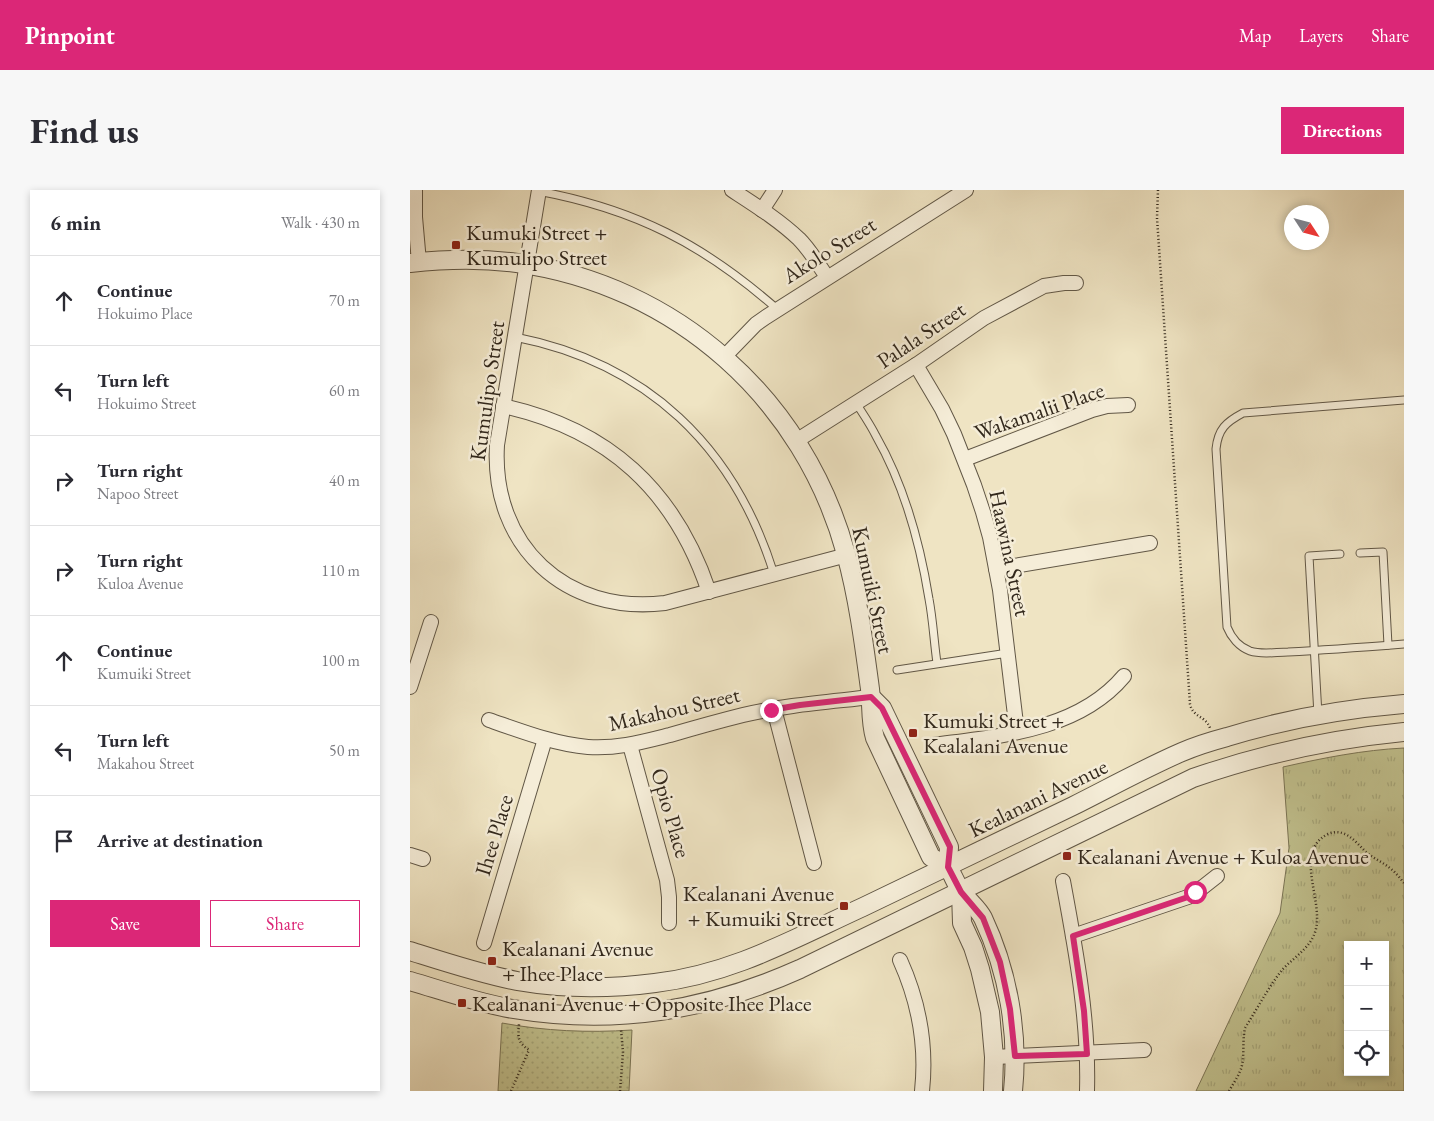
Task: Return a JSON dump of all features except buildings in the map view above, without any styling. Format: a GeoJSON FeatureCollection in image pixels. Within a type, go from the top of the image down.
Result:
{"type":"FeatureCollection","features":[{"type":"Feature","properties":{"kind":"street"},"geometry":{"type":"LineString","coordinates":[[414,262],[415,190]]}},
{"type":"Feature","properties":{"kind":"street","name":"Kumulipo Street"},"geometry":{"type":"LineString","coordinates":[[539,190],[503,406],[496,461],[504,508],[517,536],[532,556],[561,582],[589,596],[634,605],[666,603],[847,556]]}},
{"type":"Feature","properties":{"kind":"street"},"geometry":{"type":"LineString","coordinates":[[732,190],[798,238],[827,277]]}},
{"type":"Feature","properties":{"kind":"street"},"geometry":{"type":"LineString","coordinates":[[762,210],[775,190]]}},
{"type":"Feature","properties":{"kind":"street","name":"Akolo Street"},"geometry":{"type":"LineString","coordinates":[[724,357],[756,324],[777,309],[966,190]]}},
{"type":"Feature","properties":{"kind":"street","name":"Kumuiki Street"},"geometry":{"type":"LineString","coordinates":[[414,262],[463,259],[527,264],[568,273],[593,281],[642,302],[689,329],[724,357],[769,403],[796,441],[814,471],[836,521],[847,556],[861,624],[871,697],[872,723],[876,738],[931,857],[948,867]]}},
{"type":"Feature","properties":{"kind":"street","name":"Palala Street"},"geometry":{"type":"LineString","coordinates":[[796,441],[916,365],[984,318],[1036,289],[1052,284],[1076,283]]}},
{"type":"Feature","properties":{"kind":"street","name":"Haawina Street"},"geometry":{"type":"LineString","coordinates":[[916,365],[942,409],[965,459],[983,512],[996,569],[1018,732]]}},
{"type":"Feature","properties":{"kind":"street","name":"Wakamalii Place"},"geometry":{"type":"LineString","coordinates":[[965,459],[1092,410],[1107,406],[1128,405]]}},
{"type":"Feature","properties":{"kind":"street"},"geometry":{"type":"LineString","coordinates":[[503,406],[530,412],[563,424],[599,443],[632,468],[660,499],[684,533],[700,565],[709,592]]}},
{"type":"Feature","properties":{"kind":"street"},"geometry":{"type":"LineString","coordinates":[[996,569],[1150,543]]}},
{"type":"Feature","properties":{"kind":"street"},"geometry":{"type":"LineString","coordinates":[[410,687],[430,622]]}},
{"type":"Feature","properties":{"kind":"street"},"geometry":{"type":"LineString","coordinates":[[933,745],[1018,732],[1063,719],[1100,699],[1124,676]]}},
{"type":"Feature","properties":{"kind":"street","name":"Makahou Street"},"geometry":{"type":"LineString","coordinates":[[489,720],[573,745],[604,747],[649,741],[745,714],[800,705],[871,697]]}},
{"type":"Feature","properties":{"kind":"street","name":"Kealanani Avenue"},"geometry":{"type":"LineString","coordinates":[[410,952],[489,975],[545,985],[603,988],[657,983],[711,972],[763,954],[948,867],[1182,752],[1214,740],[1273,724],[1362,708],[1404,704]]}},
{"type":"Feature","properties":{"kind":"street"},"geometry":{"type":"LineString","coordinates":[[774,709],[814,863]]}},
{"type":"Feature","properties":{"kind":"street"},"geometry":{"type":"LineString","coordinates":[[410,981],[482,1002],[519,1010],[572,1015],[620,1015],[690,1006],[746,991],[774,981],[1193,778],[1250,759],[1310,745],[1404,732]]}},
{"type":"Feature","properties":{"kind":"street","name":"Ihee Place"},"geometry":{"type":"LineString","coordinates":[[484,943],[545,738]]}},
{"type":"Feature","properties":{"kind":"street","name":"Opio Place"},"geometry":{"type":"LineString","coordinates":[[630,745],[667,880],[670,897],[669,922]]}},
{"type":"Feature","properties":{"kind":"street"},"geometry":{"type":"LineString","coordinates":[[948,867],[961,892],[983,918],[1000,962],[1010,1009],[1015,1056],[1013,1091]]}},
{"type":"Feature","properties":{"kind":"street"},"geometry":{"type":"LineString","coordinates":[[1073,936],[1188,897],[1203,888],[1217,876]]}},
{"type":"Feature","properties":{"kind":"street"},"geometry":{"type":"LineString","coordinates":[[1063,881],[1084,1011],[1087,1091]]}},
{"type":"Feature","properties":{"kind":"street"},"geometry":{"type":"LineString","coordinates":[[961,892],[962,922],[973,947],[986,990],[990,1012],[994,1057],[992,1091]]}},
{"type":"Feature","properties":{"kind":"street"},"geometry":{"type":"LineString","coordinates":[[900,960],[920,1017],[924,1057],[922,1091]]}},
{"type":"Feature","properties":{"kind":"street"},"geometry":{"type":"LineString","coordinates":[[994,1057],[1144,1050]]}},
{"type":"Feature","properties":{"kind":"lane"},"geometry":{"type":"LineString","coordinates":[[539,190],[590,202],[662,230],[710,256],[748,284],[777,309]]}},
{"type":"Feature","properties":{"kind":"lane"},"geometry":{"type":"LineString","coordinates":[[515,337],[563,349],[610,368],[638,385],[671,410],[706,445],[735,484],[758,528],[774,574]]}},
{"type":"Feature","properties":{"kind":"lane"},"geometry":{"type":"LineString","coordinates":[[1404,400],[1243,413],[1230,419],[1222,428],[1217,437],[1216,449],[1227,627],[1230,636],[1249,651],[1261,653],[1404,644]]}},
{"type":"Feature","properties":{"kind":"lane"},"geometry":{"type":"LineString","coordinates":[[856,403],[886,456],[904,498],[912,523],[928,591],[937,663]]}},
{"type":"Feature","properties":{"kind":"lane"},"geometry":{"type":"LineString","coordinates":[[1360,553],[1383,552],[1388,645]]}},
{"type":"Feature","properties":{"kind":"lane"},"geometry":{"type":"LineString","coordinates":[[1318,715],[1309,556],[1340,554]]}},
{"type":"Feature","properties":{"kind":"lane"},"geometry":{"type":"LineString","coordinates":[[897,670],[1008,653]]}},
{"type":"Feature","properties":{"kind":"path"},"geometry":{"type":"LineString","coordinates":[[1158,190],[1157,218],[1190,704],[1194,714],[1208,722],[1214,740]]}},
{"type":"Feature","properties":{"kind":"path"},"geometry":{"type":"LineString","coordinates":[[1229,1091],[1241,1068],[1245,1028],[1284,969],[1307,946],[1314,936],[1318,913],[1311,863],[1312,850],[1317,842],[1332,832],[1346,834],[1368,853],[1392,869],[1404,883]]}},
{"type":"Feature","properties":{"kind":"path"},"geometry":{"type":"LineString","coordinates":[[511,1091],[529,1050],[522,1045],[518,1036],[519,1010]]}},
{"type":"Feature","properties":{"kind":"path"},"geometry":{"type":"LineString","coordinates":[[620,1015],[623,1052],[620,1091]]}},
{"type":"Feature","properties":{"kind":"green space"},"geometry":{"type":"Polygon","coordinates":[[[1404,748],[1404,1091],[1196,1091],[1280,913],[1289,848],[1283,767],[1373,751],[1404,748]]]}},
{"type":"Feature","properties":{"kind":"green space"},"geometry":{"type":"Polygon","coordinates":[[[502,1023],[567,1031],[632,1030],[629,1091],[498,1091],[502,1023]]]}},
{"type":"Feature","properties":{"kind":"place","name":"Kumuki Street + Kumulipo Street"},"geometry":{"type":"Point","coordinates":[456,245]}},
{"type":"Feature","properties":{"kind":"place","name":"Kumuki Street + Kealalani Avenue"},"geometry":{"type":"Point","coordinates":[913,733]}},
{"type":"Feature","properties":{"kind":"place","name":"Kealanani Avenue + Kuloa Avenue"},"geometry":{"type":"Point","coordinates":[1067,856]}},
{"type":"Feature","properties":{"kind":"place","name":"Kealanani Avenue + Kumuiki Street"},"geometry":{"type":"Point","coordinates":[844,906]}},
{"type":"Feature","properties":{"kind":"place","name":"Kealanani Avenue + Ihee Place"},"geometry":{"type":"Point","coordinates":[492,961]}},
{"type":"Feature","properties":{"kind":"place","name":"Kealanani Avenue + Opposite Ihee Place"},"geometry":{"type":"Point","coordinates":[462,1003]}},
{"type":"Feature","properties":{"kind":"route"},"geometry":{"type":"LineString","coordinates":[[771,710],[871,697],[882,708],[950,847],[948,867],[961,892],[980,913],[992,940],[1006,986],[1015,1056],[1087,1054],[1084,1011],[1073,936],[1188,897],[1195,892]]}}]}
